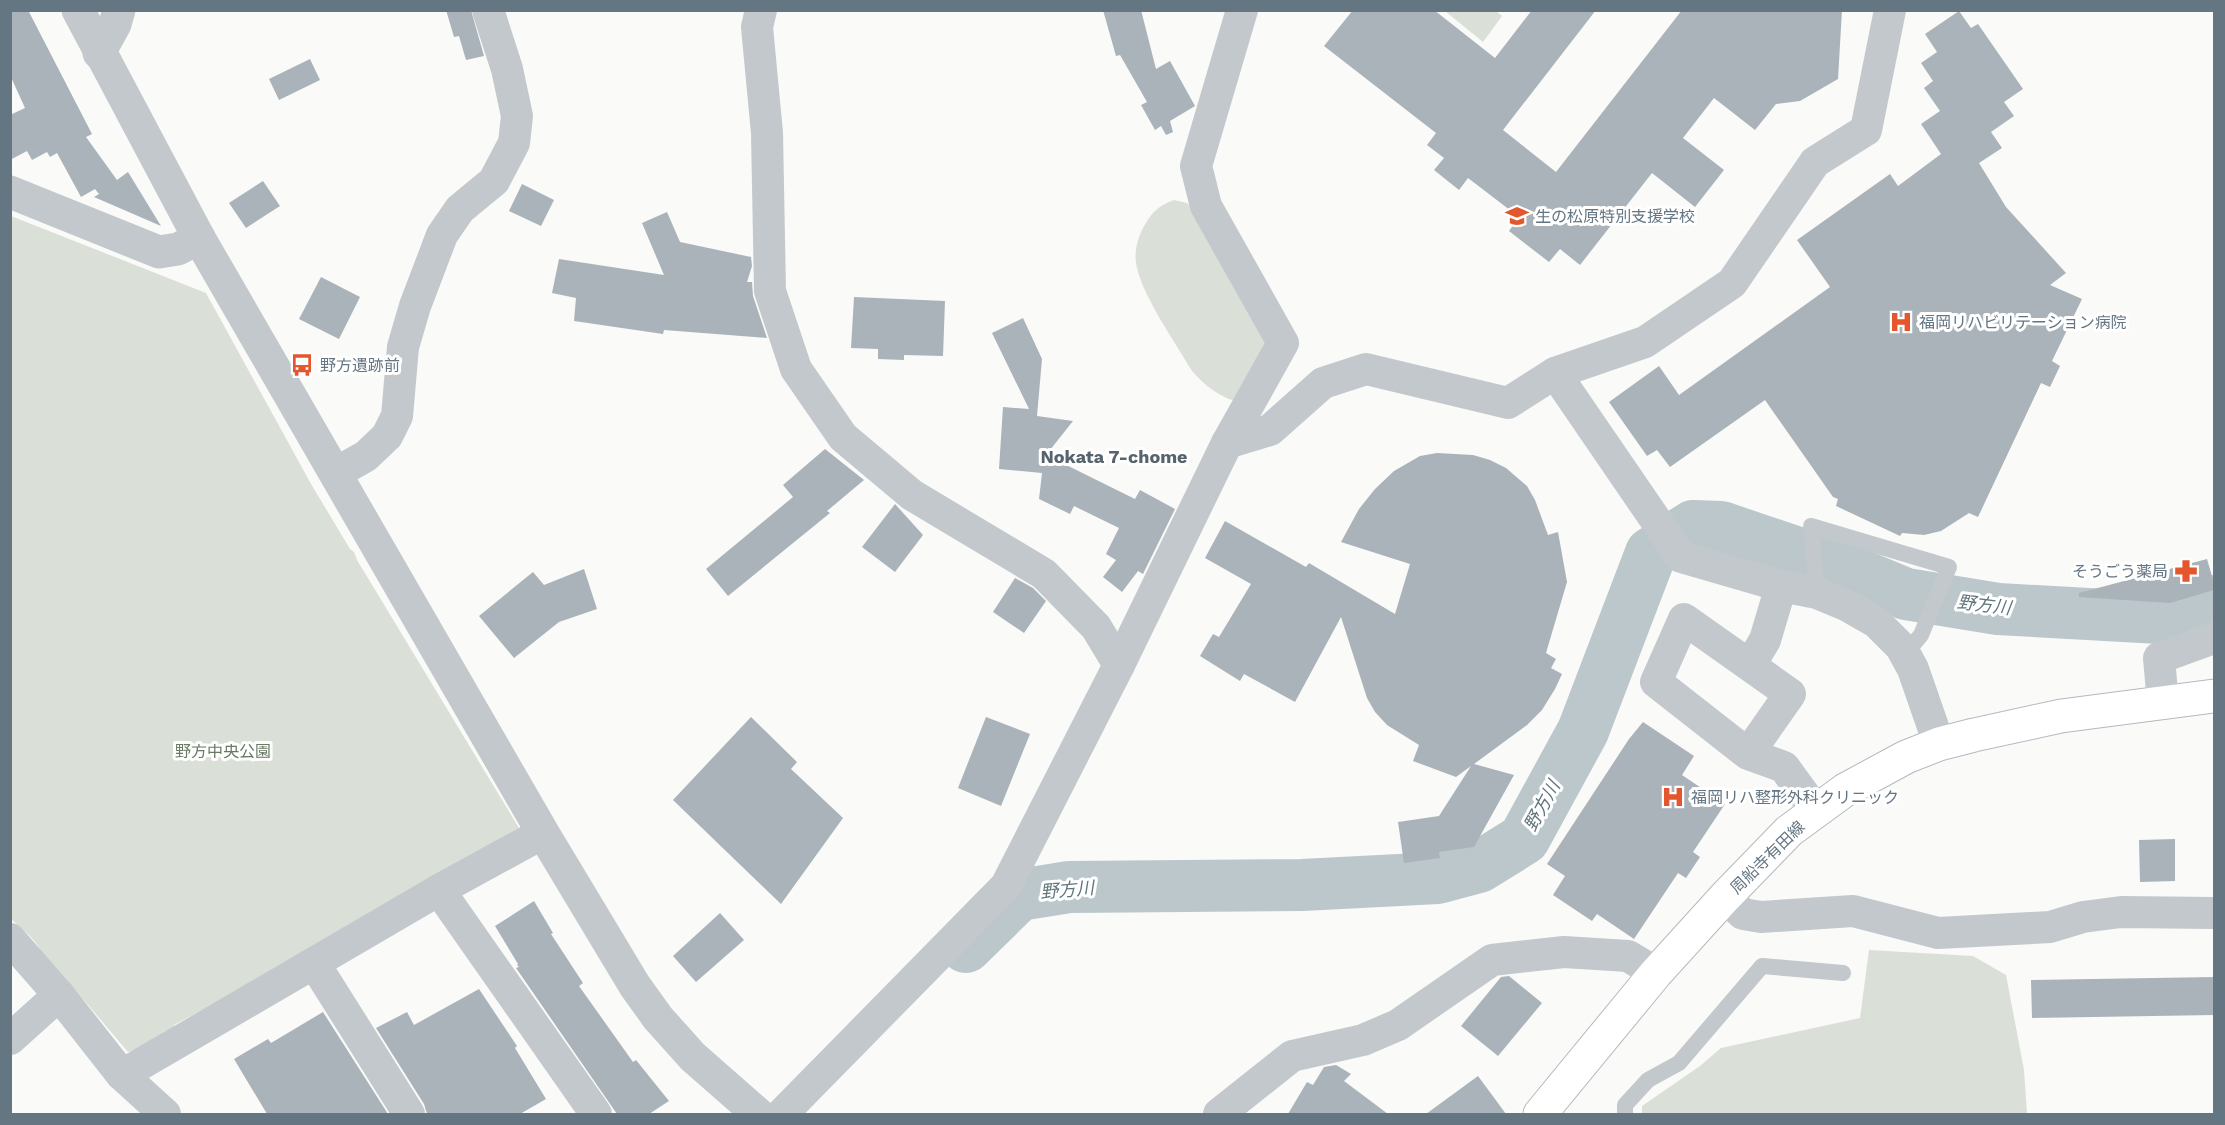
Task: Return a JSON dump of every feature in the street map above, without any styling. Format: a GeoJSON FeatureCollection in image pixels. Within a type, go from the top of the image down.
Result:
{"type":"FeatureCollection","features":[{"type":"Feature","properties":{"kind":"main road","name":"周船寺有田線"},"geometry":{"type":"LineString","coordinates":[[1540,1114],[1656,973],[1725,897],[1790,831],[1845,790],[1906,757],[1940,744],[2061,716],[2214,696]]}},
{"type":"Feature","properties":{"kind":"street"},"geometry":{"type":"LineString","coordinates":[[78,10],[199,238],[543,833],[635,986],[658,1018],[693,1058],[758,1114]]}},
{"type":"Feature","properties":{"kind":"street"},"geometry":{"type":"LineString","coordinates":[[99,53],[115,24],[119,10]]}},
{"type":"Feature","properties":{"kind":"street"},"geometry":{"type":"LineString","coordinates":[[336,473],[366,456],[387,436],[397,416],[403,347],[415,306],[442,235],[460,209],[494,181],[514,143],[518,116],[507,69],[488,10]]}},
{"type":"Feature","properties":{"kind":"street"},"geometry":{"type":"LineString","coordinates":[[761,10],[757,27],[767,133],[771,291],[796,369],[843,437],[912,495],[1044,574],[1096,627],[1119,665]]}},
{"type":"Feature","properties":{"kind":"street"},"geometry":{"type":"LineString","coordinates":[[782,1114],[1006,886],[1119,665],[1227,443],[1283,343],[1206,206],[1196,166],[1242,10]]}},
{"type":"Feature","properties":{"kind":"street"},"geometry":{"type":"LineString","coordinates":[[1227,443],[1270,430],[1323,383],[1366,369],[1508,403],[1555,373],[1645,342],[1732,284],[1815,162],[1866,130],[1890,10]]}},
{"type":"Feature","properties":{"kind":"street"},"geometry":{"type":"LineString","coordinates":[[10,192],[159,252],[178,249],[199,238]]}},
{"type":"Feature","properties":{"kind":"street"},"geometry":{"type":"LineString","coordinates":[[1555,373],[1681,557],[1781,586],[1817,593],[1848,606],[1876,622],[1901,647],[1913,644],[1914,669],[1940,744]]}},
{"type":"Feature","properties":{"kind":"street"},"geometry":{"type":"LineString","coordinates":[[1750,665],[1765,640],[1781,586]]}},
{"type":"Feature","properties":{"kind":"street"},"geometry":{"type":"LineString","coordinates":[[1748,754],[1790,694],[1684,619],[1656,682],[1748,754],[1784,767],[1816,811]]}},
{"type":"Feature","properties":{"kind":"street"},"geometry":{"type":"LineString","coordinates":[[2163,703],[2159,658],[2214,638]]}},
{"type":"Feature","properties":{"kind":"street"},"geometry":{"type":"LineString","coordinates":[[122,1075],[439,890],[543,833]]}},
{"type":"Feature","properties":{"kind":"street"},"geometry":{"type":"LineString","coordinates":[[439,890],[596,1114]]}},
{"type":"Feature","properties":{"kind":"street"},"geometry":{"type":"LineString","coordinates":[[1725,897],[1743,914],[1761,917],[1853,911],[1938,933],[2050,927],[2083,917],[2121,912],[2214,912]]}},
{"type":"Feature","properties":{"kind":"street"},"geometry":{"type":"LineString","coordinates":[[10,939],[59,994],[122,1075],[165,1114]]}},
{"type":"Feature","properties":{"kind":"street"},"geometry":{"type":"LineString","coordinates":[[1219,1114],[1292,1056],[1363,1040],[1398,1024],[1492,960],[1564,952],[1628,956],[1656,973]]}},
{"type":"Feature","properties":{"kind":"street"},"geometry":{"type":"LineString","coordinates":[[314,963],[409,1114]]}},
{"type":"Feature","properties":{"kind":"street"},"geometry":{"type":"LineString","coordinates":[[10,1039],[59,994]]}},
{"type":"Feature","properties":{"kind":"lane"},"geometry":{"type":"LineString","coordinates":[[1817,593],[1810,526],[1949,567],[1913,644]]}},
{"type":"Feature","properties":{"kind":"lane"},"geometry":{"type":"LineString","coordinates":[[1624,1114],[1625,1105],[1648,1080],[1679,1063],[1762,966],[1843,973]]}},
{"type":"Feature","properties":{"kind":"green space"},"geometry":{"type":"Polygon","coordinates":[[[1445,11],[1496,11],[1502,16],[1483,42],[1445,11]]]}},
{"type":"Feature","properties":{"kind":"green space"},"geometry":{"type":"Polygon","coordinates":[[[1174,200],[1187,203],[1195,209],[1271,340],[1242,403],[1214,391],[1192,371],[1153,306],[1141,280],[1136,256],[1141,233],[1154,212],[1174,200]]]}},
{"type":"Feature","properties":{"kind":"green space","name":"野方中央公園"},"geometry":{"type":"Polygon","coordinates":[[[11,216],[206,293],[311,484],[519,828],[237,990],[218,1006],[211,1005],[174,1025],[174,1028],[163,1032],[161,1037],[128,1052],[55,966],[44,962],[36,943],[11,919],[11,216]]]}},
{"type":"Feature","properties":{"kind":"green space"},"geometry":{"type":"Polygon","coordinates":[[[1869,950],[1973,956],[2006,975],[2024,1070],[2027,1114],[1642,1114],[1642,1106],[1700,1066],[1721,1048],[1860,1018],[1869,950]]]}},
{"type":"Feature","properties":{"kind":"building"},"geometry":{"type":"Polygon","coordinates":[[[10,10],[28,10],[92,134],[86,137],[117,180],[128,172],[161,226],[94,197],[99,194],[95,189],[81,197],[57,153],[50,157],[47,152],[32,160],[27,151],[10,160],[10,115],[25,108],[10,75],[10,10]]]}},
{"type":"Feature","properties":{"kind":"building"},"geometry":{"type":"Polygon","coordinates":[[[446,10],[471,10],[484,56],[466,60],[459,36],[454,37],[446,10]]]}},
{"type":"Feature","properties":{"kind":"building"},"geometry":{"type":"Polygon","coordinates":[[[1103,10],[1141,10],[1156,69],[1170,61],[1195,106],[1170,121],[1173,132],[1166,135],[1161,126],[1155,130],[1141,105],[1147,102],[1120,55],[1116,56],[1103,10]]]}},
{"type":"Feature","properties":{"kind":"building"},"geometry":{"type":"Polygon","coordinates":[[[1353,10],[1434,10],[1495,58],[1532,10],[1596,10],[1503,130],[1556,172],[1682,10],[1842,10],[1838,79],[1800,101],[1776,104],[1755,130],[1714,98],[1683,138],[1724,170],[1695,207],[1652,173],[1580,265],[1560,249],[1549,262],[1509,231],[1519,217],[1468,178],[1459,190],[1434,170],[1444,158],[1427,145],[1436,133],[1324,46],[1353,10]]]}},
{"type":"Feature","properties":{"kind":"building"},"geometry":{"type":"Polygon","coordinates":[[[1959,11],[1971,28],[1978,24],[2023,89],[2004,102],[2014,116],[1991,132],[2002,148],[1979,163],[2006,207],[2066,273],[2050,285],[2082,299],[2052,361],[2060,366],[2050,387],[2041,383],[1978,517],[1969,513],[1941,531],[1924,535],[1902,533],[1900,536],[1836,506],[1838,499],[1833,497],[1765,400],[1670,467],[1657,450],[1647,456],[1609,402],[1659,366],[1679,395],[1830,287],[1797,240],[1890,174],[1898,186],[1941,154],[1921,124],[1940,111],[1924,88],[1933,81],[1921,63],[1937,52],[1925,34],[1959,11]]]}},
{"type":"Feature","properties":{"kind":"building"},"geometry":{"type":"Polygon","coordinates":[[[310,59],[320,80],[279,100],[269,79],[310,59]]]}},
{"type":"Feature","properties":{"kind":"building"},"geometry":{"type":"Polygon","coordinates":[[[263,181],[280,206],[246,228],[229,203],[263,181]]]}},
{"type":"Feature","properties":{"kind":"building"},"geometry":{"type":"Polygon","coordinates":[[[522,184],[554,200],[541,226],[509,211],[522,184]]]}},
{"type":"Feature","properties":{"kind":"building"},"geometry":{"type":"Polygon","coordinates":[[[667,212],[680,242],[751,257],[752,266],[747,282],[752,282],[753,296],[767,338],[664,330],[663,334],[574,321],[576,298],[552,293],[559,259],[664,275],[642,223],[667,212]]]}},
{"type":"Feature","properties":{"kind":"building"},"geometry":{"type":"Polygon","coordinates":[[[321,277],[360,297],[339,339],[299,319],[321,277]]]}},
{"type":"Feature","properties":{"kind":"building"},"geometry":{"type":"Polygon","coordinates":[[[854,297],[945,301],[943,356],[904,355],[904,360],[878,359],[878,349],[851,348],[854,297]]]}},
{"type":"Feature","properties":{"kind":"building"},"geometry":{"type":"Polygon","coordinates":[[[1023,318],[1042,359],[1037,416],[1073,421],[1046,455],[1135,499],[1140,490],[1175,509],[1143,574],[1138,571],[1122,592],[1103,577],[1116,560],[1106,554],[1119,528],[1074,506],[1070,514],[1039,499],[1042,473],[999,469],[1003,407],[1029,409],[992,333],[1023,318]]]}},
{"type":"Feature","properties":{"kind":"building"},"geometry":{"type":"Polygon","coordinates":[[[825,449],[864,480],[827,511],[830,513],[728,596],[706,569],[793,497],[783,485],[825,449]]]}},
{"type":"Feature","properties":{"kind":"building"},"geometry":{"type":"Polygon","coordinates":[[[1437,453],[1473,455],[1506,468],[1527,486],[1535,500],[1548,535],[1558,532],[1567,582],[1546,653],[1556,659],[1551,668],[1562,674],[1542,710],[1527,725],[1474,764],[1514,775],[1474,847],[1439,852],[1440,858],[1404,863],[1398,822],[1439,816],[1471,766],[1456,777],[1413,761],[1419,745],[1387,725],[1375,712],[1367,698],[1341,617],[1295,702],[1244,674],[1240,681],[1200,656],[1213,634],[1219,637],[1251,584],[1205,558],[1225,521],[1306,567],[1309,563],[1395,614],[1410,564],[1341,542],[1359,509],[1394,471],[1420,456],[1437,453]]]}},
{"type":"Feature","properties":{"kind":"building"},"geometry":{"type":"Polygon","coordinates":[[[895,504],[923,535],[895,572],[862,547],[895,504]]]}},
{"type":"Feature","properties":{"kind":"building","name":"そうごう薬局"},"geometry":{"type":"Polygon","coordinates":[[[2207,559],[2214,590],[2170,603],[2079,597],[2079,593],[2207,559]]]}},
{"type":"Feature","properties":{"kind":"building"},"geometry":{"type":"Polygon","coordinates":[[[584,569],[597,609],[559,622],[514,658],[479,616],[533,572],[544,585],[584,569]]]}},
{"type":"Feature","properties":{"kind":"building"},"geometry":{"type":"Polygon","coordinates":[[[1015,578],[1033,588],[1046,601],[1024,633],[993,612],[1015,578]]]}},
{"type":"Feature","properties":{"kind":"building"},"geometry":{"type":"Polygon","coordinates":[[[751,717],[797,762],[791,769],[843,818],[781,904],[673,800],[751,717]]]}},
{"type":"Feature","properties":{"kind":"building"},"geometry":{"type":"Polygon","coordinates":[[[986,717],[1030,734],[1001,806],[958,788],[986,717]]]}},
{"type":"Feature","properties":{"kind":"building"},"geometry":{"type":"Polygon","coordinates":[[[1643,722],[1694,756],[1682,775],[1725,804],[1693,852],[1700,857],[1686,878],[1678,873],[1634,939],[1597,914],[1592,921],[1553,895],[1565,876],[1547,864],[1629,739],[1643,722]]]}},
{"type":"Feature","properties":{"kind":"building"},"geometry":{"type":"Polygon","coordinates":[[[2175,839],[2175,881],[2140,882],[2139,840],[2175,839]]]}},
{"type":"Feature","properties":{"kind":"building"},"geometry":{"type":"Polygon","coordinates":[[[534,901],[553,933],[551,934],[583,983],[579,986],[633,1062],[636,1060],[669,1101],[649,1114],[617,1114],[516,968],[519,967],[518,964],[495,926],[534,901]]]}},
{"type":"Feature","properties":{"kind":"building"},"geometry":{"type":"Polygon","coordinates":[[[720,913],[744,940],[696,982],[673,956],[720,913]]]}},
{"type":"Feature","properties":{"kind":"building"},"geometry":{"type":"Polygon","coordinates":[[[1509,976],[1542,1003],[1498,1056],[1461,1026],[1501,977],[1509,976]]]}},
{"type":"Feature","properties":{"kind":"building"},"geometry":{"type":"Polygon","coordinates":[[[2214,977],[2214,1015],[2032,1018],[2031,980],[2214,977]]]}},
{"type":"Feature","properties":{"kind":"building"},"geometry":{"type":"Polygon","coordinates":[[[479,989],[517,1046],[515,1048],[546,1099],[520,1114],[427,1114],[424,1104],[376,1028],[407,1012],[414,1025],[479,989]]]}},
{"type":"Feature","properties":{"kind":"building"},"geometry":{"type":"Polygon","coordinates":[[[323,1012],[388,1114],[267,1114],[234,1059],[268,1039],[271,1043],[323,1012]]]}},
{"type":"Feature","properties":{"kind":"building"},"geometry":{"type":"Polygon","coordinates":[[[1336,1065],[1351,1074],[1344,1081],[1388,1114],[1288,1114],[1307,1082],[1313,1085],[1324,1067],[1336,1065]]]}},
{"type":"Feature","properties":{"kind":"building"},"geometry":{"type":"Polygon","coordinates":[[[1478,1076],[1506,1114],[1426,1114],[1478,1076]]]}},
{"type":"Feature","properties":{"kind":"waterway","name":"野方川"},"geometry":{"type":"LineString","coordinates":[[966,947],[1019,895],[1069,887],[1302,885],[1438,878],[1479,867],[1524,839],[1583,731],[1651,553],[1693,526],[1721,527],[1848,570],[1906,594],[1998,609],[2160,618],[2214,601]]}},
{"type":"Feature","properties":{"kind":"place","name":"生の松原特別支援学校"},"geometry":{"type":"Point","coordinates":[1517,216]}},
{"type":"Feature","properties":{"kind":"place","name":"福岡リハビリテーション病院"},"geometry":{"type":"Point","coordinates":[1901,322]}},
{"type":"Feature","properties":{"kind":"place","name":"野方遺跡前"},"geometry":{"type":"Point","coordinates":[302,365]}},
{"type":"Feature","properties":{"kind":"place","name":"そうごう薬局"},"geometry":{"type":"Point","coordinates":[2186,571]}},
{"type":"Feature","properties":{"kind":"place","name":"福岡リハ整形外科クリニック"},"geometry":{"type":"Point","coordinates":[1673,797]}},
{"type":"Feature","properties":{"kind":"district","name":"Nokata 7-chome"},"geometry":{"type":"Point","coordinates":[1114,457]}}]}
